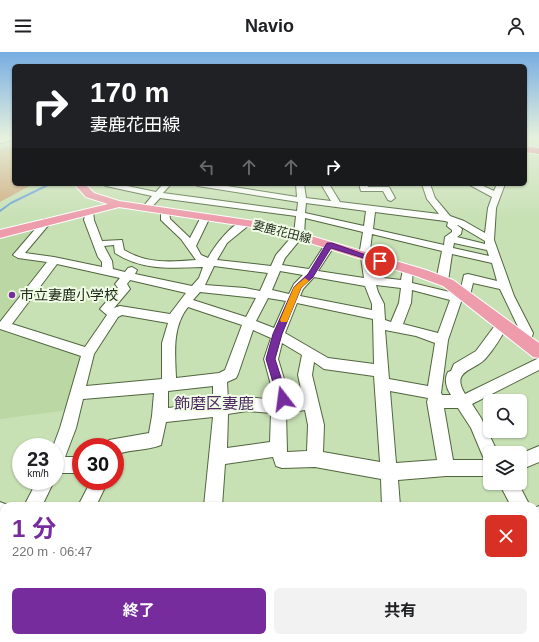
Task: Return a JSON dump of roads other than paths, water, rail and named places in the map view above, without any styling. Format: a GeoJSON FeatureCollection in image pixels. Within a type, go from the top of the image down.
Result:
{"type":"FeatureCollection","features":[{"type":"Feature","properties":{"kind":"main road"},"geometry":{"type":"LineString","coordinates":[[81,186],[90,195],[117,204]]}},
{"type":"Feature","properties":{"kind":"main road"},"geometry":{"type":"LineString","coordinates":[[0,234],[117,204]]}},
{"type":"Feature","properties":{"kind":"main road","name":"妻鹿花田線"},"geometry":{"type":"LineString","coordinates":[[117,204],[267,226],[408,269],[442,281],[503,323],[539,352]]}},
{"type":"Feature","properties":{"kind":"street"},"geometry":{"type":"LineString","coordinates":[[115,186],[158,195],[300,214],[448,250],[496,260]]}},
{"type":"Feature","properties":{"kind":"street"},"geometry":{"type":"LineString","coordinates":[[146,208],[165,186]]}},
{"type":"Feature","properties":{"kind":"street"},"geometry":{"type":"LineString","coordinates":[[210,186],[234,190],[243,188],[302,200],[461,223],[491,244]]}},
{"type":"Feature","properties":{"kind":"street"},"geometry":{"type":"LineString","coordinates":[[77,393],[220,379],[231,374],[250,322],[264,295],[280,257],[299,235],[302,200],[300,186]]}},
{"type":"Feature","properties":{"kind":"street"},"geometry":{"type":"LineString","coordinates":[[326,186],[337,204]]}},
{"type":"Feature","properties":{"kind":"street"},"geometry":{"type":"LineString","coordinates":[[363,186],[364,189],[386,189],[391,198]]}},
{"type":"Feature","properties":{"kind":"street"},"geometry":{"type":"LineString","coordinates":[[427,186],[431,199],[457,229],[456,234],[450,238],[442,281]]}},
{"type":"Feature","properties":{"kind":"street"},"geometry":{"type":"LineString","coordinates":[[476,186],[497,196]]}},
{"type":"Feature","properties":{"kind":"street"},"geometry":{"type":"LineString","coordinates":[[500,186],[492,208],[491,244],[506,287],[527,333],[525,340]]}},
{"type":"Feature","properties":{"kind":"street"},"geometry":{"type":"LineString","coordinates":[[192,245],[210,218],[225,205],[234,190]]}},
{"type":"Feature","properties":{"kind":"street"},"geometry":{"type":"LineString","coordinates":[[371,209],[366,256],[372,292],[378,304],[381,377],[391,502]]}},
{"type":"Feature","properties":{"kind":"street"},"geometry":{"type":"LineString","coordinates":[[165,211],[166,220],[179,229],[185,239],[192,245],[197,257],[210,263]]}},
{"type":"Feature","properties":{"kind":"street"},"geometry":{"type":"LineString","coordinates":[[89,212],[89,220],[103,257],[107,260],[108,271]]}},
{"type":"Feature","properties":{"kind":"street"},"geometry":{"type":"LineString","coordinates":[[46,222],[18,255],[54,260],[196,290],[245,292],[294,299],[379,320],[395,327],[417,331],[442,340]]}},
{"type":"Feature","properties":{"kind":"street"},"geometry":{"type":"LineString","coordinates":[[124,444],[155,440],[165,385],[168,343],[176,314],[204,279],[210,263],[223,241],[246,223]]}},
{"type":"Feature","properties":{"kind":"street"},"geometry":{"type":"LineString","coordinates":[[450,238],[491,244]]}},
{"type":"Feature","properties":{"kind":"street"},"geometry":{"type":"LineString","coordinates":[[98,244],[119,242],[119,251],[138,262],[161,266],[184,266],[210,263],[275,268],[311,272],[370,282],[406,285],[461,295]]}},
{"type":"Feature","properties":{"kind":"street"},"geometry":{"type":"LineString","coordinates":[[330,245],[317,267],[298,287],[278,334],[271,359],[282,391],[278,449],[282,460],[315,459],[388,472],[446,468],[483,468]]}},
{"type":"Feature","properties":{"kind":"street"},"geometry":{"type":"LineString","coordinates":[[54,260],[4,326],[88,353]]}},
{"type":"Feature","properties":{"kind":"street"},"geometry":{"type":"LineString","coordinates":[[114,314],[106,309],[124,289],[121,284],[138,262]]}},
{"type":"Feature","properties":{"kind":"street"},"geometry":{"type":"LineString","coordinates":[[395,327],[405,303],[408,269]]}},
{"type":"Feature","properties":{"kind":"street"},"geometry":{"type":"LineString","coordinates":[[446,468],[434,397],[442,340],[468,278],[506,287]]}},
{"type":"Feature","properties":{"kind":"street"},"geometry":{"type":"LineString","coordinates":[[186,302],[250,322],[278,334],[309,353],[319,357],[324,363],[381,377],[434,397],[464,401],[539,364]]}},
{"type":"Feature","properties":{"kind":"street"},"geometry":{"type":"LineString","coordinates":[[64,439],[88,353],[114,314],[120,310],[175,319]]}},
{"type":"Feature","properties":{"kind":"street"},"geometry":{"type":"LineString","coordinates":[[486,446],[464,401],[454,388],[453,376],[459,368],[481,355],[503,323]]}},
{"type":"Feature","properties":{"kind":"street"},"geometry":{"type":"LineString","coordinates":[[309,353],[305,375],[316,425],[315,459]]}},
{"type":"Feature","properties":{"kind":"street"},"geometry":{"type":"LineString","coordinates":[[438,368],[456,374]]}},
{"type":"Feature","properties":{"kind":"street"},"geometry":{"type":"LineString","coordinates":[[213,502],[222,409],[220,379]]}},
{"type":"Feature","properties":{"kind":"street"},"geometry":{"type":"LineString","coordinates":[[160,416],[222,409],[247,404],[282,407],[310,403]]}},
{"type":"Feature","properties":{"kind":"street"},"geometry":{"type":"LineString","coordinates":[[218,457],[278,449]]}},
{"type":"Feature","properties":{"kind":"street"},"geometry":{"type":"LineString","coordinates":[[527,459],[539,454]]}},
{"type":"Feature","properties":{"kind":"street"},"geometry":{"type":"LineString","coordinates":[[35,502],[41,490]]}},
{"type":"Feature","properties":{"kind":"street"},"geometry":{"type":"LineString","coordinates":[[89,502],[95,490]]}},
{"type":"Feature","properties":{"kind":"street"},"geometry":{"type":"LineString","coordinates":[[512,490],[519,502]]}},
{"type":"Feature","properties":{"kind":"waterway"},"geometry":{"type":"LineString","coordinates":[[0,211],[11,203],[46,186]]}},
{"type":"Feature","properties":{"kind":"place","name":"市立妻鹿小学校"},"geometry":{"type":"Point","coordinates":[12,295]}},
{"type":"Feature","properties":{"kind":"district","name":"飾磨区妻鹿"},"geometry":{"type":"Point","coordinates":[214,403]}}]}
